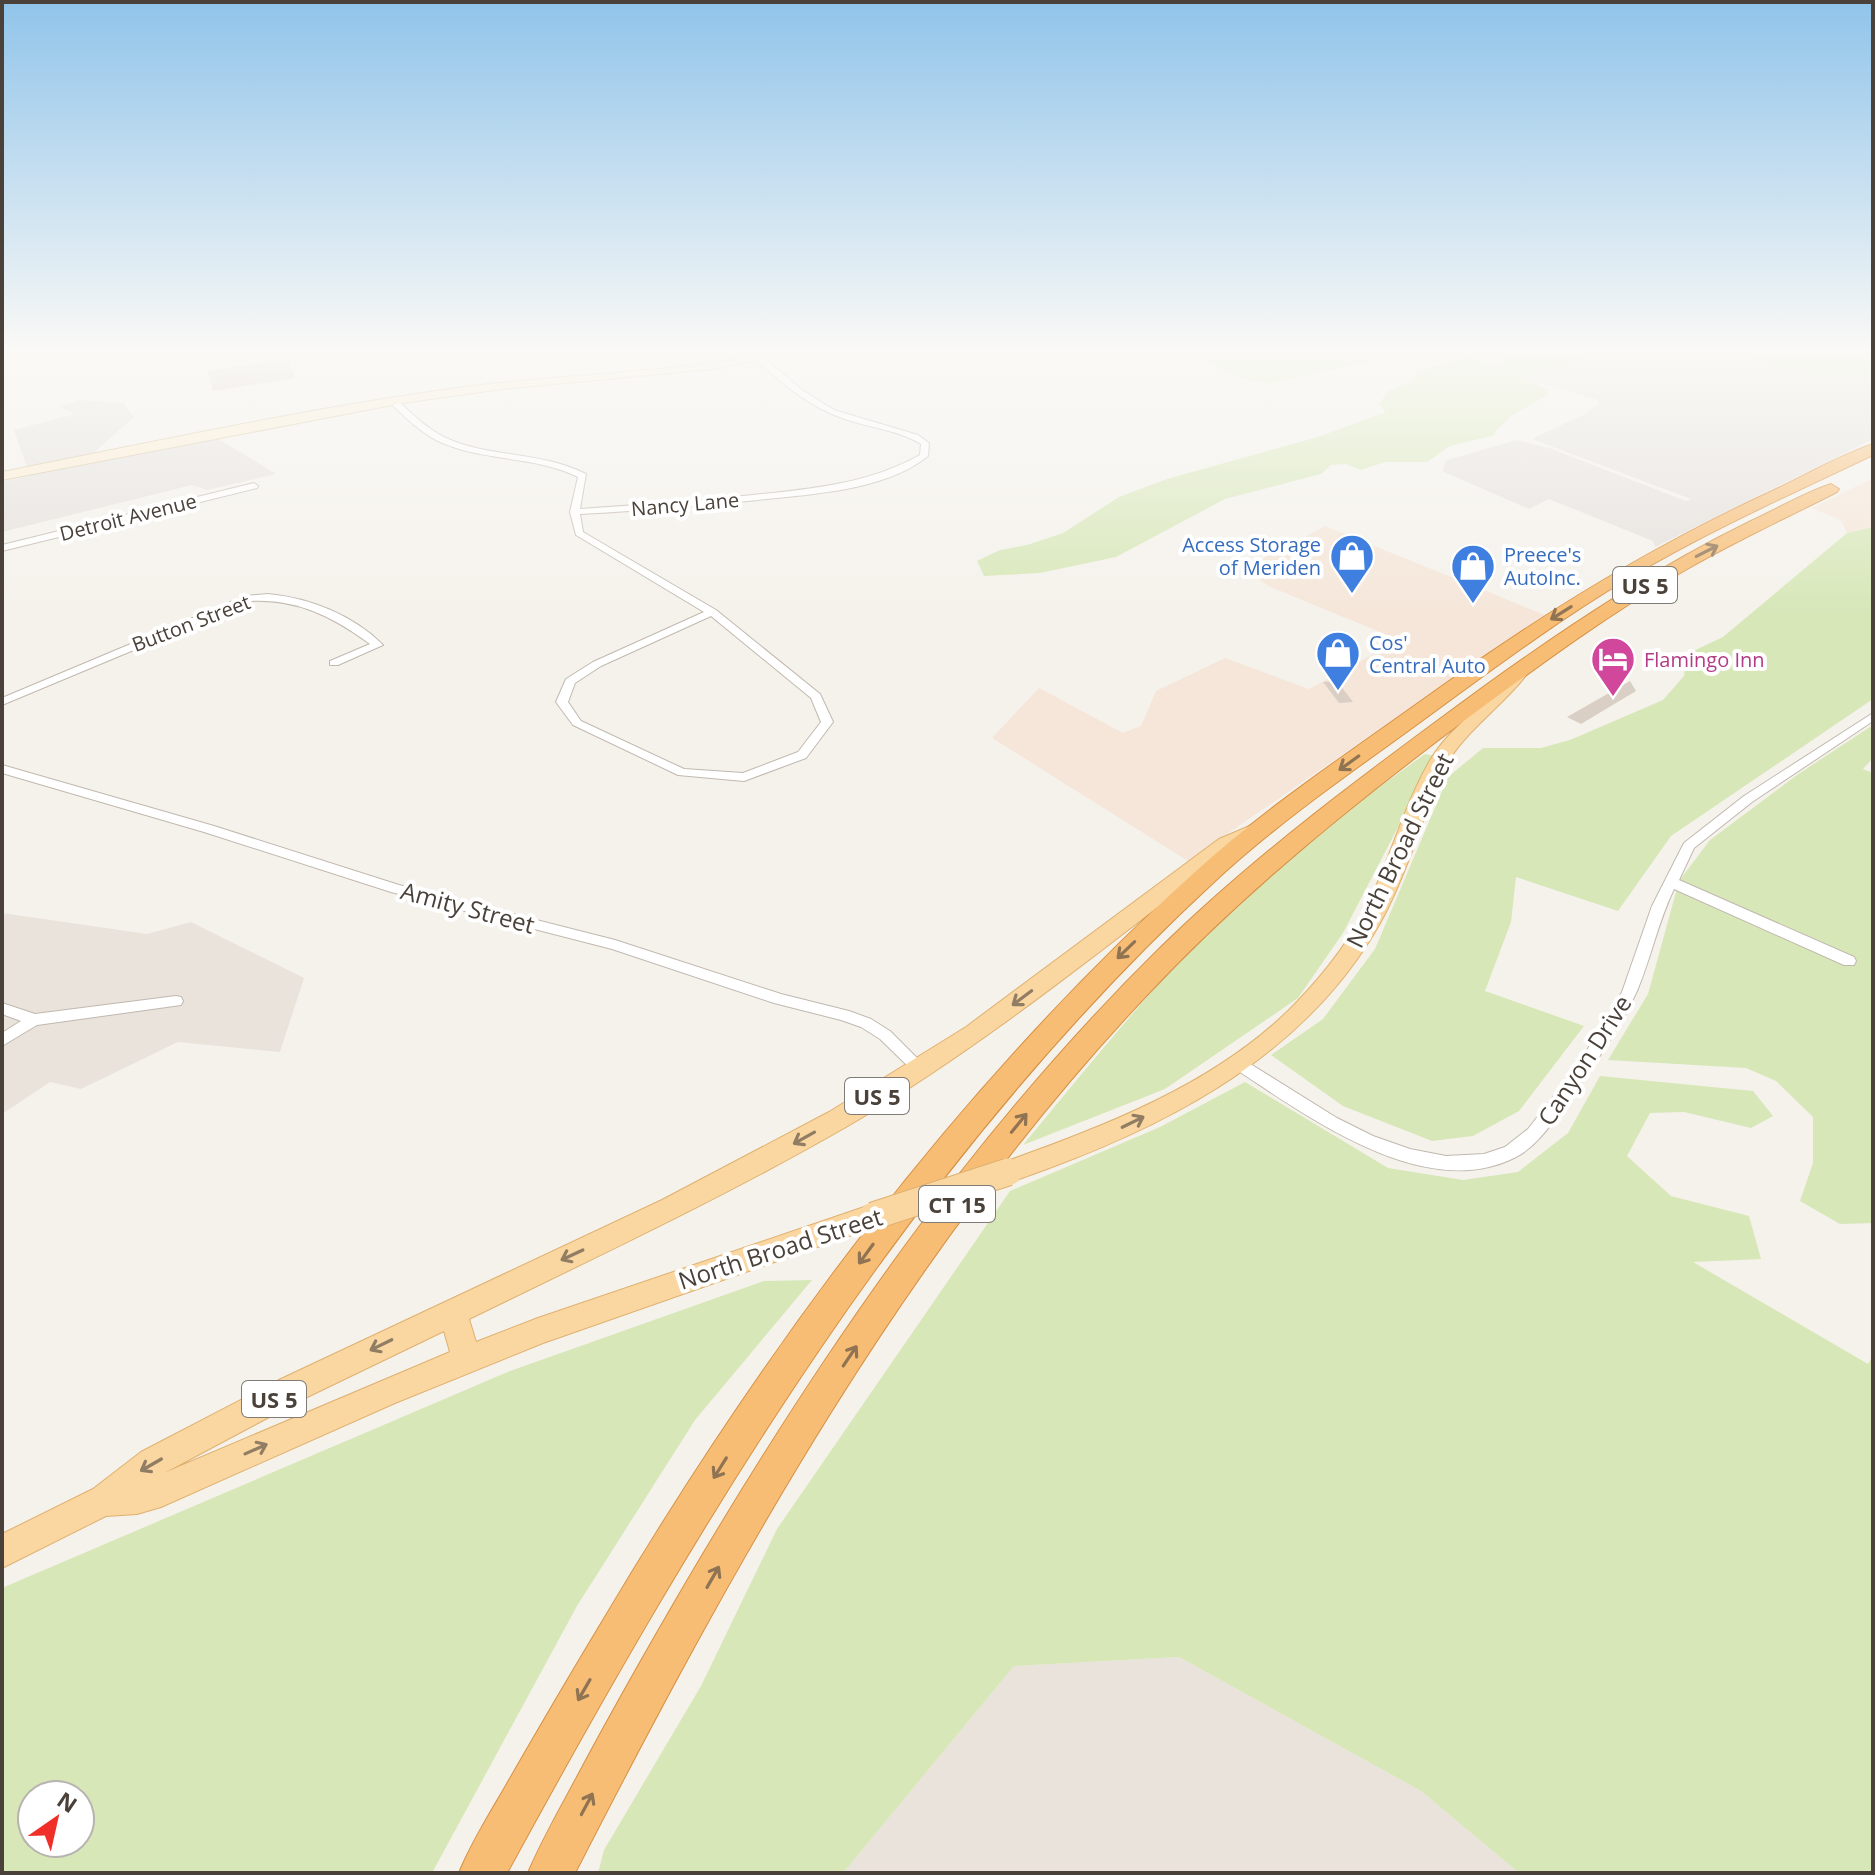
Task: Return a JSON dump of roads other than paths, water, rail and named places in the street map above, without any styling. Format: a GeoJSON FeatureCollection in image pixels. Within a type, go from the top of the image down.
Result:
{"type":"FeatureCollection","features":[{"type":"Feature","properties":{"kind":"highway","name":"North Broad Street"},"geometry":{"type":"LineString","coordinates":[[1268,824],[1549,620],[1626,572],[1873,449]]}},
{"type":"Feature","properties":{"kind":"highway","name":"North Broad Street"},"geometry":{"type":"LineString","coordinates":[[1523,667],[1652,581],[1845,482]]}},
{"type":"Feature","properties":{"kind":"highway"},"geometry":{"type":"LineString","coordinates":[[1752,508],[1776,516]]}},
{"type":"Feature","properties":{"kind":"highway","name":"CT 15"},"geometry":{"type":"LineString","coordinates":[[551,1873],[663,1665],[794,1442],[905,1275],[1031,1108],[1132,993],[1246,882],[1341,803],[1523,667]]}},
{"type":"Feature","properties":{"kind":"highway","name":"CT 15"},"geometry":{"type":"LineString","coordinates":[[482,1873],[566,1722],[658,1567],[753,1417],[864,1257],[968,1123],[1065,1013],[1161,917],[1268,824]]}},
{"type":"Feature","properties":{"kind":"main road"},"geometry":{"type":"LineString","coordinates":[[2,476],[192,440]]}},
{"type":"Feature","properties":{"kind":"main road","name":"North Broad Street"},"geometry":{"type":"LineString","coordinates":[[104,1500],[137,1498],[161,1491],[467,1358],[623,1300],[1008,1172],[1122,1127],[1239,1064],[1291,1021],[1341,967],[1378,904],[1445,752],[1469,723],[1509,688],[1523,667]]}},
{"type":"Feature","properties":{"kind":"main road","name":"North Broad Street"},"geometry":{"type":"LineString","coordinates":[[2,1551],[104,1500],[152,1463],[305,1382],[707,1190],[816,1131],[920,1069],[1006,1010],[1226,844],[1268,824]]}},
{"type":"Feature","properties":{"kind":"main road"},"geometry":{"type":"LineString","coordinates":[[452,1311],[467,1358]]}},
{"type":"Feature","properties":{"kind":"street"},"geometry":{"type":"LineString","coordinates":[[444,440],[454,444],[564,464],[583,476],[575,512],[579,533],[712,612],[816,696],[827,722],[802,755],[744,777],[682,772],[577,723],[562,702],[570,681],[597,664],[712,612]]}},
{"type":"Feature","properties":{"kind":"street","name":"Nancy Lane"},"geometry":{"type":"LineString","coordinates":[[575,512],[678,506],[830,489],[909,466],[924,456],[925,443],[920,440]]}},
{"type":"Feature","properties":{"kind":"street","name":"Detroit Avenue"},"geometry":{"type":"LineString","coordinates":[[2,548],[254,486]]}},
{"type":"Feature","properties":{"kind":"street","name":"Button Street"},"geometry":{"type":"LineString","coordinates":[[2,702],[249,598],[269,597],[320,607],[342,618],[378,645],[334,663]]}},
{"type":"Feature","properties":{"kind":"street","name":"Canyon Drive"},"geometry":{"type":"LineString","coordinates":[[1239,1064],[1331,1123],[1367,1141],[1409,1156],[1446,1163],[1484,1161],[1511,1152],[1534,1134],[1589,1061],[1629,992],[1671,882],[1689,846],[1787,772],[1873,716]]}},
{"type":"Feature","properties":{"kind":"street","name":"Amity Street"},"geometry":{"type":"LineString","coordinates":[[2,769],[209,829],[396,889],[615,945],[779,999],[844,1015],[885,1035],[920,1069]]}},
{"type":"Feature","properties":{"kind":"street"},"geometry":{"type":"LineString","coordinates":[[1671,882],[1849,961]]}},
{"type":"Feature","properties":{"kind":"street"},"geometry":{"type":"LineString","coordinates":[[2,1040],[34,1020],[176,1001]]}},
{"type":"Feature","properties":{"kind":"street"},"geometry":{"type":"LineString","coordinates":[[2,1008],[34,1020]]}},
{"type":"Feature","properties":{"kind":"place","name":"Access Storage of Meriden"},"geometry":{"type":"Point","coordinates":[1352,595]}},
{"type":"Feature","properties":{"kind":"place","name":"Preece's AutoInc."},"geometry":{"type":"Point","coordinates":[1473,605]}},
{"type":"Feature","properties":{"kind":"place","name":"Cos' Central Auto"},"geometry":{"type":"Point","coordinates":[1338,692]}},
{"type":"Feature","properties":{"kind":"place","name":"Flamingo Inn"},"geometry":{"type":"Point","coordinates":[1613,698]}}]}
